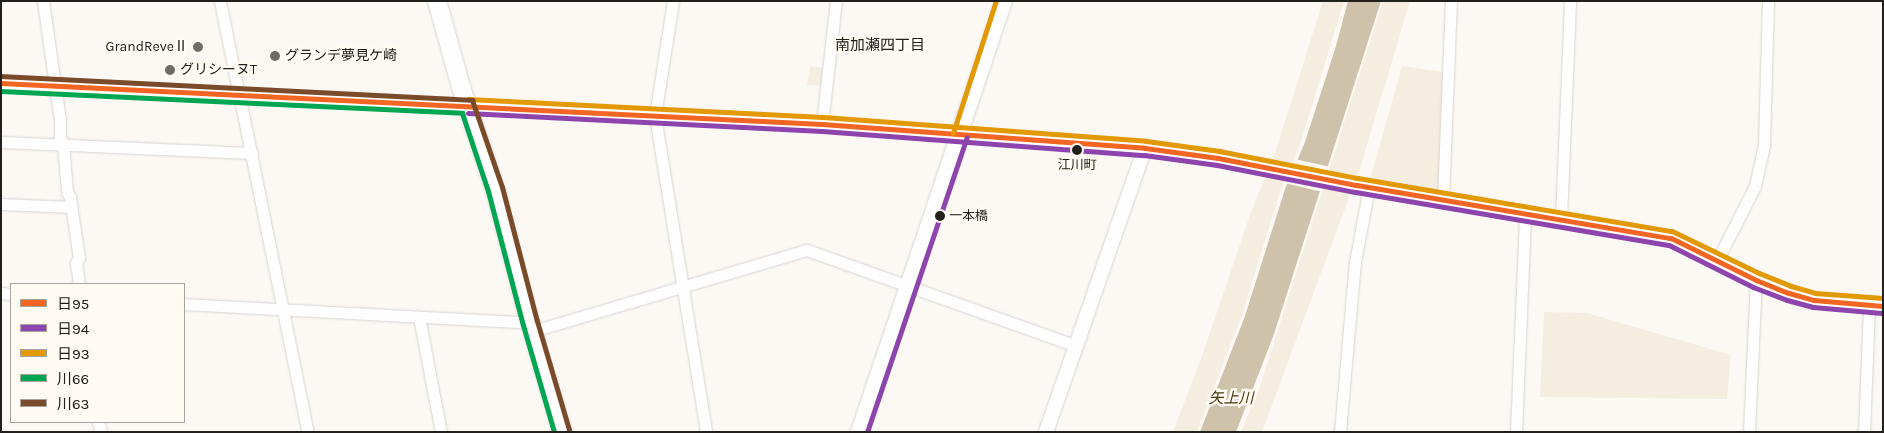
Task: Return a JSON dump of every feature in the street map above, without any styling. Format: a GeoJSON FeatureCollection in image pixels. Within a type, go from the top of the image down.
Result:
{"type":"FeatureCollection","features":[{"type":"Feature","properties":{"kind":"main road"},"geometry":{"type":"LineString","coordinates":[[437,1],[495,189],[562,432]]}},
{"type":"Feature","properties":{"kind":"main road"},"geometry":{"type":"LineString","coordinates":[[859,432],[1004,1]]}},
{"type":"Feature","properties":{"kind":"street"},"geometry":{"type":"LineString","coordinates":[[43,1],[55,85],[60,139],[63,146],[67,192],[79,258],[76,263],[79,283]]}},
{"type":"Feature","properties":{"kind":"street"},"geometry":{"type":"LineString","coordinates":[[220,1],[308,432]]}},
{"type":"Feature","properties":{"kind":"street"},"geometry":{"type":"LineString","coordinates":[[673,1],[654,116],[706,432]]}},
{"type":"Feature","properties":{"kind":"street"},"geometry":{"type":"LineString","coordinates":[[822,124],[836,1]]}},
{"type":"Feature","properties":{"kind":"street"},"geometry":{"type":"LineString","coordinates":[[1443,199],[1451,1]]}},
{"type":"Feature","properties":{"kind":"street"},"geometry":{"type":"LineString","coordinates":[[1561,218],[1570,1]]}},
{"type":"Feature","properties":{"kind":"street"},"geometry":{"type":"LineString","coordinates":[[1717,261],[1755,186],[1764,145],[1768,1]]}},
{"type":"Feature","properties":{"kind":"street"},"geometry":{"type":"LineString","coordinates":[[1,83],[822,124],[1145,148],[1671,238],[1756,280],[1814,300],[1876,306],[1864,432]]}},
{"type":"Feature","properties":{"kind":"street"},"geometry":{"type":"LineString","coordinates":[[1,142],[252,153]]}},
{"type":"Feature","properties":{"kind":"street"},"geometry":{"type":"LineString","coordinates":[[1046,432],[1145,148]]}},
{"type":"Feature","properties":{"kind":"street"},"geometry":{"type":"LineString","coordinates":[[1340,432],[1363,186]]}},
{"type":"Feature","properties":{"kind":"street"},"geometry":{"type":"LineString","coordinates":[[1,204],[71,207]]}},
{"type":"Feature","properties":{"kind":"street"},"geometry":{"type":"LineString","coordinates":[[1516,432],[1524,213]]}},
{"type":"Feature","properties":{"kind":"street"},"geometry":{"type":"LineString","coordinates":[[185,304],[419,317],[532,327],[683,287],[806,250],[1076,346]]}},
{"type":"Feature","properties":{"kind":"street"},"geometry":{"type":"LineString","coordinates":[[1748,432],[1756,280]]}},
{"type":"Feature","properties":{"kind":"street"},"geometry":{"type":"LineString","coordinates":[[419,317],[441,432]]}},
{"type":"Feature","properties":{"kind":"shaded area"},"geometry":{"type":"Polygon","coordinates":[[[1323,1],[1344,1],[1300,145],[1281,189],[1242,315],[1197,432],[1173,432],[1203,353],[1251,212],[1275,153],[1323,1]]]}},
{"type":"Feature","properties":{"kind":"shaded area"},"geometry":{"type":"Polygon","coordinates":[[[1383,1],[1410,1],[1360,168],[1262,432],[1241,432],[1258,392],[1383,1]]]}},
{"type":"Feature","properties":{"kind":"shaded area"},"geometry":{"type":"Polygon","coordinates":[[[810,66],[823,68],[821,86],[807,85],[810,66]]]}},
{"type":"Feature","properties":{"kind":"shaded area"},"geometry":{"type":"Polygon","coordinates":[[[1402,66],[1443,72],[1440,191],[1370,180],[1402,66]]]}},
{"type":"Feature","properties":{"kind":"shaded area"},"geometry":{"type":"Polygon","coordinates":[[[1544,312],[1587,313],[1731,355],[1727,399],[1540,397],[1544,312]]]}},
{"type":"Feature","properties":{"kind":"water","name":"矢上川"},"geometry":{"type":"Polygon","coordinates":[[[1348,1],[1381,1],[1274,334],[1236,432],[1200,432],[1245,316],[1285,189],[1305,142],[1336,46],[1348,1]]]}},
{"type":"Feature","properties":{"kind":"pier"},"geometry":{"type":"Polygon","coordinates":[[[1295,159],[1330,167],[1328,172],[1293,164],[1295,159]]]}},
{"type":"Feature","properties":{"kind":"pier"},"geometry":{"type":"Polygon","coordinates":[[[1292,165],[1328,173],[1322,192],[1285,183],[1292,165]]]}},
{"type":"Feature","properties":{"kind":"transit line","name":"日93"},"geometry":{"type":"LineString","coordinates":[[953,133],[996,1]]}},
{"type":"Feature","properties":{"kind":"transit line","name":"川63"},"geometry":{"type":"LineString","coordinates":[[1,76],[472,100],[502,187],[537,321],[569,430]]}},
{"type":"Feature","properties":{"kind":"transit line","name":"日95"},"geometry":{"type":"LineString","coordinates":[[1,83],[822,124],[1145,148],[1218,158],[1356,185],[1671,238],[1756,280],[1789,293],[1814,300],[1883,306]]}},
{"type":"Feature","properties":{"kind":"transit line","name":"川66"},"geometry":{"type":"LineString","coordinates":[[1,91],[462,113],[488,191],[523,325],[554,432]]}},
{"type":"Feature","properties":{"kind":"transit line","name":"日93"},"geometry":{"type":"LineString","coordinates":[[468,99],[823,117],[1146,141],[1219,151],[1357,178],[1672,231],[1759,273],[1791,286],[1815,293],[1883,298]]}},
{"type":"Feature","properties":{"kind":"transit line","name":"日94"},"geometry":{"type":"LineString","coordinates":[[468,113],[822,131],[1144,155],[1217,165],[1355,192],[1669,245],[1753,287],[1787,300],[1813,307],[1882,313]]}},
{"type":"Feature","properties":{"kind":"transit line","name":"日94"},"geometry":{"type":"LineString","coordinates":[[867,432],[967,137]]}},
{"type":"Feature","properties":{"kind":"place","name":"GrandReveⅡ"},"geometry":{"type":"Point","coordinates":[198,47]}},
{"type":"Feature","properties":{"kind":"place","name":"グランデ夢見ケ崎"},"geometry":{"type":"Point","coordinates":[275,56]}},
{"type":"Feature","properties":{"kind":"place","name":"グリシーヌT"},"geometry":{"type":"Point","coordinates":[170,70]}},
{"type":"Feature","properties":{"kind":"place","name":"江川町"},"geometry":{"type":"Point","coordinates":[1077,150]}},
{"type":"Feature","properties":{"kind":"place","name":"一本橋"},"geometry":{"type":"Point","coordinates":[940,216]}},
{"type":"Feature","properties":{"kind":"district","name":"南加瀬四丁目"},"geometry":{"type":"Point","coordinates":[880,46]}}]}
